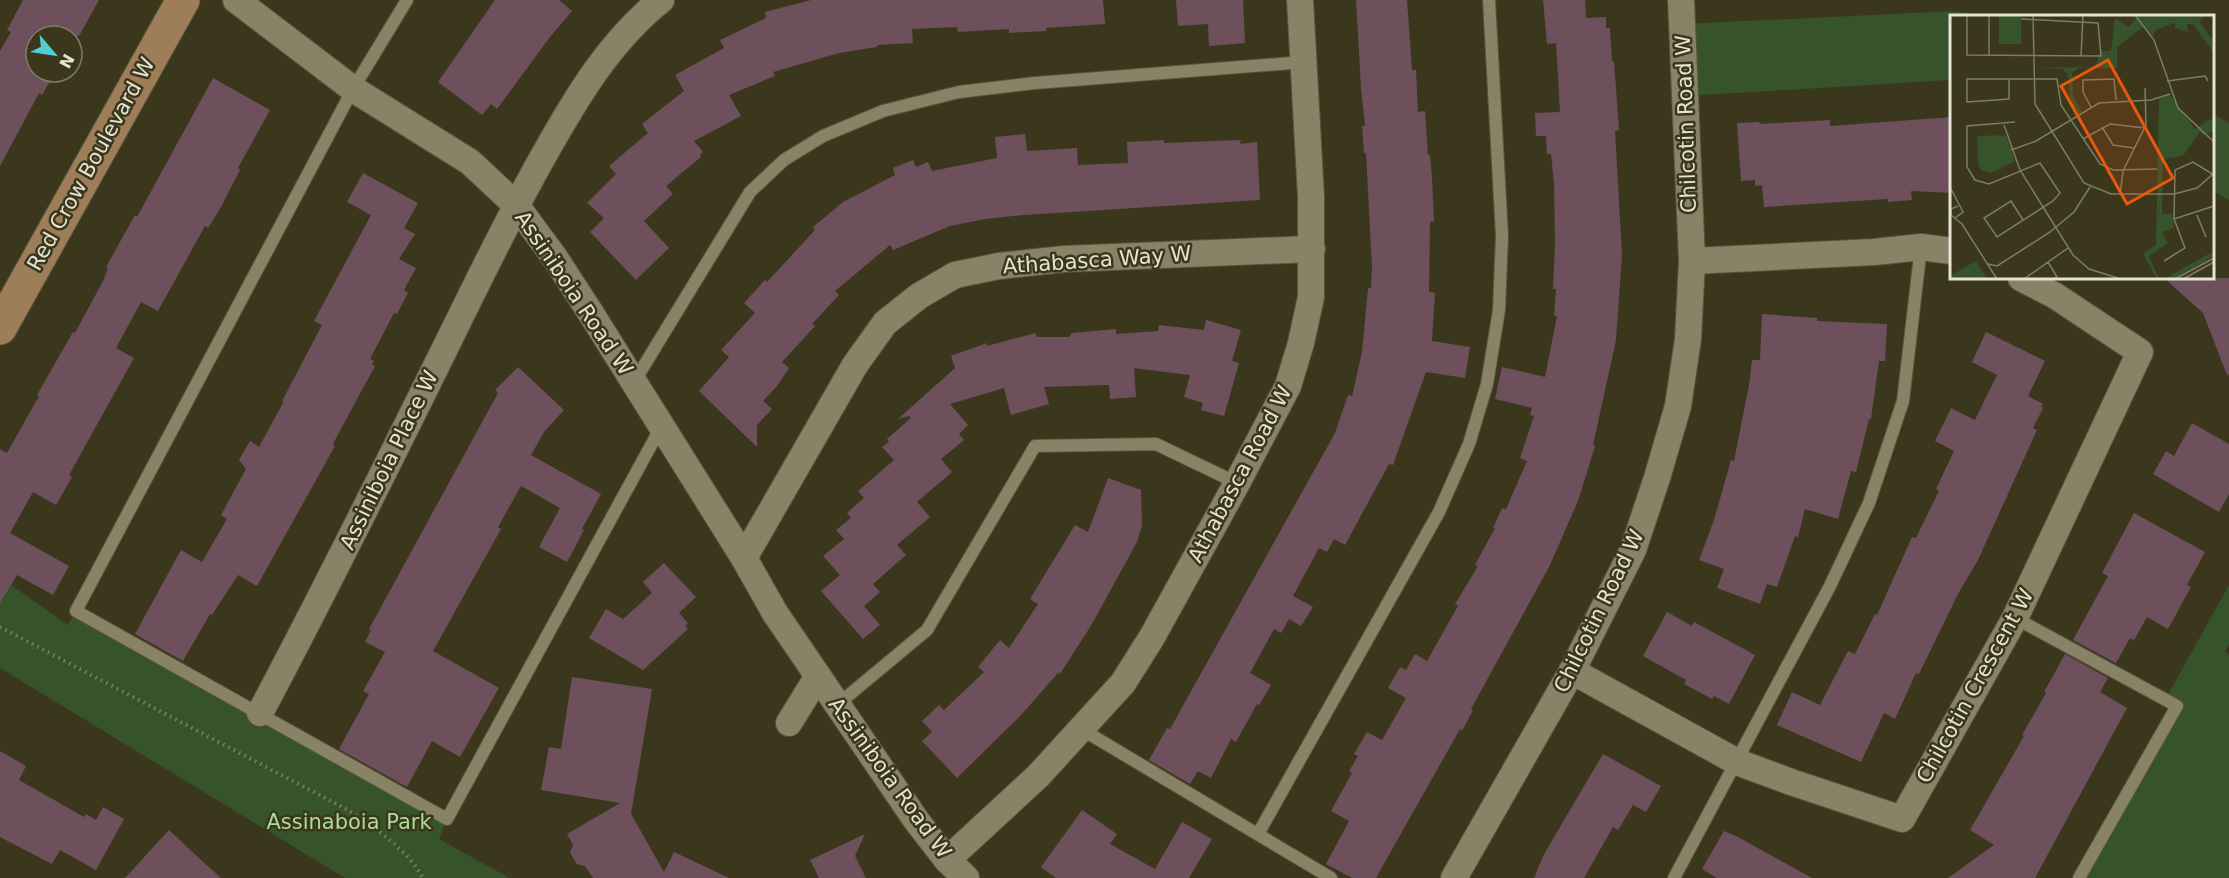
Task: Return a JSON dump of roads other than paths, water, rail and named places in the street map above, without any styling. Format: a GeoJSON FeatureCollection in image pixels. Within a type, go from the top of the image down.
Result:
{"type":"FeatureCollection","features":[{"type":"Feature","properties":{"kind":"street","name":"Red Crow Boulevard W"},"geometry":{"type":"LineString","coordinates":[[0,328],[183,0]]}},
{"type":"Feature","properties":{"kind":"street","name":"Assiniboia Road W"},"geometry":{"type":"LineString","coordinates":[[236,0],[353,89],[470,162],[516,205],[555,258],[634,382],[744,558],[775,613],[916,820],[947,860],[966,878]]}},
{"type":"Feature","properties":{"kind":"street","name":"Assiniboia Place W"},"geometry":{"type":"LineString","coordinates":[[260,713],[320,601],[516,205],[562,122],[600,63],[643,14],[660,0]]}},
{"type":"Feature","properties":{"kind":"street","name":"Athabasca Road W"},"geometry":{"type":"LineString","coordinates":[[947,860],[1038,776],[1123,683],[1152,637],[1288,386],[1301,343],[1311,297],[1311,197],[1300,0]]}},
{"type":"Feature","properties":{"kind":"street","name":"Chilcotin Road W"},"geometry":{"type":"LineString","coordinates":[[1454,878],[1572,671],[1633,550],[1678,406],[1688,339],[1692,261],[1681,0]]}},
{"type":"Feature","properties":{"kind":"street"},"geometry":{"type":"LineString","coordinates":[[1692,261],[1874,252],[1921,247],[1950,251]]}},
{"type":"Feature","properties":{"kind":"street","name":"Athabasca Way W"},"geometry":{"type":"LineString","coordinates":[[744,558],[855,365],[885,323],[919,296],[955,275],[999,266],[1064,259],[1312,249]]}},
{"type":"Feature","properties":{"kind":"street","name":"Chilcotin Crescent W"},"geometry":{"type":"LineString","coordinates":[[1572,671],[1737,762],[1902,819],[2015,618],[2140,352],[2054,295],[2023,279]]}},
{"type":"Feature","properties":{"kind":"street","name":"Assiniboia Road W"},"geometry":{"type":"LineString","coordinates":[[789,723],[818,676]]}},
{"type":"Feature","properties":{"kind":"lane"},"geometry":{"type":"LineString","coordinates":[[407,0],[353,89],[76,611],[447,819],[661,427]]}},
{"type":"Feature","properties":{"kind":"lane"},"geometry":{"type":"LineString","coordinates":[[1258,834],[1439,512],[1469,444],[1487,384],[1499,310],[1502,236],[1489,0]]}},
{"type":"Feature","properties":{"kind":"lane"},"geometry":{"type":"LineString","coordinates":[[634,382],[750,192],[784,160],[823,136],[883,111],[959,92],[1035,83],[1304,62]]}},
{"type":"Feature","properties":{"kind":"lane"},"geometry":{"type":"LineString","coordinates":[[1674,878],[1830,586],[1869,503],[1903,401],[1921,247]]}},
{"type":"Feature","properties":{"kind":"lane"},"geometry":{"type":"LineString","coordinates":[[837,705],[927,630],[1035,446],[1156,444],[1237,483]]}},
{"type":"Feature","properties":{"kind":"lane"},"geometry":{"type":"LineString","coordinates":[[2015,618],[2177,706],[2079,878]]}},
{"type":"Feature","properties":{"kind":"lane"},"geometry":{"type":"LineString","coordinates":[[1082,729],[1331,878]]}},
{"type":"Feature","properties":{"kind":"park label","name":"Assinaboia Park"},"geometry":{"type":"Point","coordinates":[349,822]}}]}
